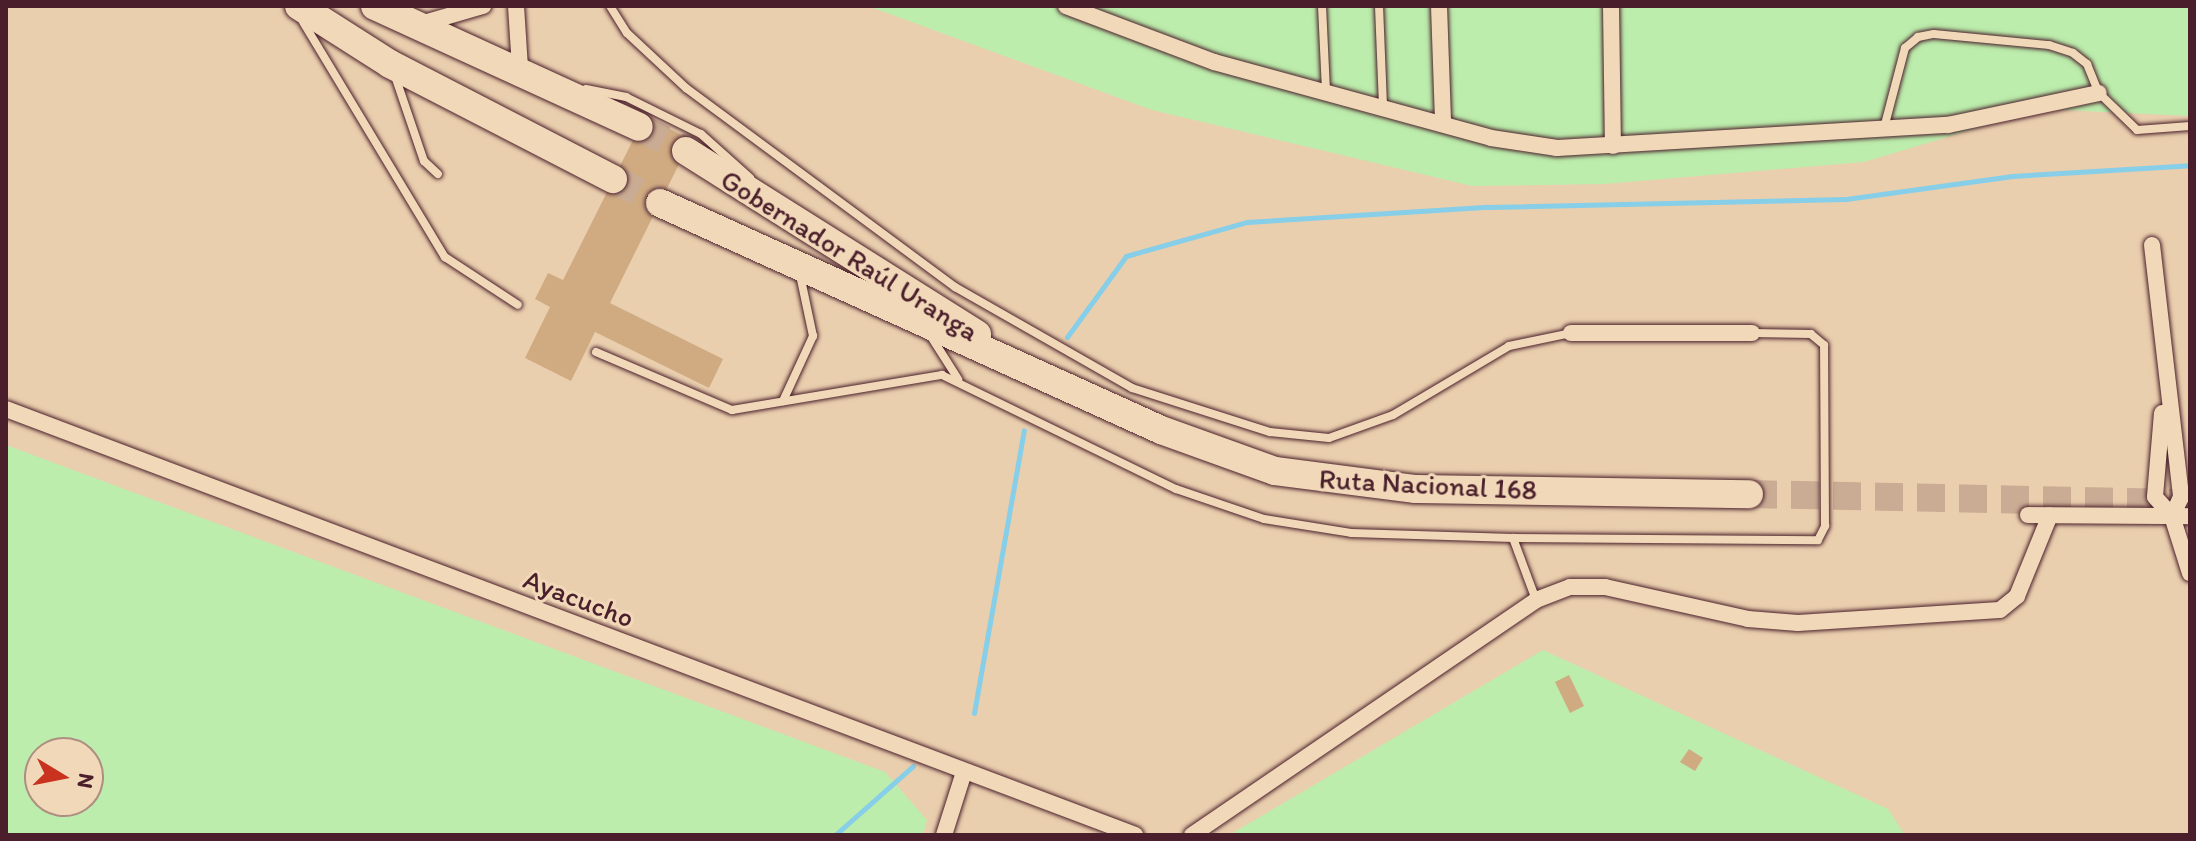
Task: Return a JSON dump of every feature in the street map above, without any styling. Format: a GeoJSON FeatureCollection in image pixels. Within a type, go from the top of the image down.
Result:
{"type":"FeatureCollection","features":[{"type":"Feature","properties":{"kind":"highway"},"geometry":{"type":"LineString","coordinates":[[299,6],[390,64],[613,179]]}},
{"type":"Feature","properties":{"kind":"highway"},"geometry":{"type":"LineString","coordinates":[[375,6],[520,68],[639,127]]}},
{"type":"Feature","properties":{"kind":"highway","name":"Gobernador Raúl Uranga"},"geometry":{"type":"LineString","coordinates":[[686,151],[1014,360],[1075,391]]}},
{"type":"Feature","properties":{"kind":"highway","name":"Gobernador Raúl Uranga"},"geometry":{"type":"LineString","coordinates":[[660,203],[918,323],[1014,360]]}},
{"type":"Feature","properties":{"kind":"highway","name":"Ruta Nacional 168"},"geometry":{"type":"LineString","coordinates":[[1075,391],[1206,449],[1307,478],[1416,489],[1749,494]]}},
{"type":"Feature","properties":{"kind":"street"},"geometry":{"type":"LineString","coordinates":[[417,25],[483,6]]}},
{"type":"Feature","properties":{"kind":"street"},"geometry":{"type":"LineString","coordinates":[[516,6],[520,68]]}},
{"type":"Feature","properties":{"kind":"street"},"geometry":{"type":"LineString","coordinates":[[1066,6],[1214,62],[1443,123],[1557,148],[1884,128],[1994,118],[2099,93]]}},
{"type":"Feature","properties":{"kind":"street"},"geometry":{"type":"LineString","coordinates":[[1439,6],[1443,123]]}},
{"type":"Feature","properties":{"kind":"street"},"geometry":{"type":"LineString","coordinates":[[1611,6],[1613,146]]}},
{"type":"Feature","properties":{"kind":"street"},"geometry":{"type":"LineString","coordinates":[[2152,245],[2165,381],[2181,497],[2172,516]]}},
{"type":"Feature","properties":{"kind":"street"},"geometry":{"type":"LineString","coordinates":[[1571,333],[1752,333]]}},
{"type":"Feature","properties":{"kind":"street"},"geometry":{"type":"LineString","coordinates":[[2165,381],[2155,497],[2172,516],[2190,573]]}},
{"type":"Feature","properties":{"kind":"street","name":"Ayacucho"},"geometry":{"type":"LineString","coordinates":[[6,409],[1135,835]]}},
{"type":"Feature","properties":{"kind":"street"},"geometry":{"type":"LineString","coordinates":[[2028,515],[2190,516]]}},
{"type":"Feature","properties":{"kind":"street"},"geometry":{"type":"LineString","coordinates":[[1192,835],[1536,600],[1570,587],[1605,587],[1748,619],[1798,623],[2000,610],[2017,596],[2050,515]]}},
{"type":"Feature","properties":{"kind":"street"},"geometry":{"type":"LineString","coordinates":[[944,835],[964,772]]}},
{"type":"Feature","properties":{"kind":"lane"},"geometry":{"type":"LineString","coordinates":[[290,6],[327,52],[445,257],[518,305]]}},
{"type":"Feature","properties":{"kind":"lane"},"geometry":{"type":"LineString","coordinates":[[610,6],[627,33],[686,88],[955,287],[1132,388],[1270,432],[1329,438],[1393,415],[1509,346],[1571,333]]}},
{"type":"Feature","properties":{"kind":"lane"},"geometry":{"type":"LineString","coordinates":[[1322,6],[1326,90]]}},
{"type":"Feature","properties":{"kind":"lane"},"geometry":{"type":"LineString","coordinates":[[1379,6],[1383,105]]}},
{"type":"Feature","properties":{"kind":"lane"},"geometry":{"type":"LineString","coordinates":[[1884,128],[1898,62],[1918,37],[2049,45],[2087,64],[2099,93],[2137,130],[2190,126]]}},
{"type":"Feature","properties":{"kind":"lane"},"geometry":{"type":"LineString","coordinates":[[390,64],[424,161],[438,174]]}},
{"type":"Feature","properties":{"kind":"lane"},"geometry":{"type":"LineString","coordinates":[[551,83],[626,97],[701,134],[777,208]]}},
{"type":"Feature","properties":{"kind":"lane"},"geometry":{"type":"LineString","coordinates":[[783,401],[813,336],[797,266]]}},
{"type":"Feature","properties":{"kind":"lane"},"geometry":{"type":"LineString","coordinates":[[918,323],[958,379]]}},
{"type":"Feature","properties":{"kind":"lane"},"geometry":{"type":"LineString","coordinates":[[596,352],[732,410],[923,375],[958,379],[1176,489],[1264,519],[1351,533],[1513,538],[1818,540],[1825,526],[1824,345],[1800,332],[1752,333]]}},
{"type":"Feature","properties":{"kind":"lane"},"geometry":{"type":"LineString","coordinates":[[1513,538],[1536,600]]}},
{"type":"Feature","properties":{"kind":"green space"},"geometry":{"type":"Polygon","coordinates":[[[868,6],[2190,6],[2190,116],[2041,109],[1864,162],[1604,184],[1472,186],[1152,110],[868,6]]]}},
{"type":"Feature","properties":{"kind":"green space"},"geometry":{"type":"Polygon","coordinates":[[[6,445],[885,772],[927,820],[923,835],[6,835],[6,445]]]}},
{"type":"Feature","properties":{"kind":"green space"},"geometry":{"type":"Polygon","coordinates":[[[1543,650],[1888,809],[1905,835],[1231,834],[1543,650]]]}},
{"type":"Feature","properties":{"kind":"building"},"geometry":{"type":"Polygon","coordinates":[[[645,116],[691,140],[610,303],[723,359],[709,388],[595,332],[571,381],[525,358],[550,307],[535,299],[548,273],[563,280],[645,116]]]}},
{"type":"Feature","properties":{"kind":"building"},"geometry":{"type":"Polygon","coordinates":[[[1569,675],[1584,706],[1570,713],[1555,682],[1569,675]]]}},
{"type":"Feature","properties":{"kind":"building"},"geometry":{"type":"Polygon","coordinates":[[[1689,749],[1703,758],[1695,771],[1680,762],[1689,749]]]}},
{"type":"Feature","properties":{"kind":"waterway"},"geometry":{"type":"LineString","coordinates":[[1067,337],[1126,256],[1247,222],[1488,207],[1846,199],[2012,176],[2190,165]]}},
{"type":"Feature","properties":{"kind":"waterway"},"geometry":{"type":"LineString","coordinates":[[974,713],[1024,430]]}},
{"type":"Feature","properties":{"kind":"waterway"},"geometry":{"type":"LineString","coordinates":[[835,835],[913,766]]}},
{"type":"Feature","properties":{"kind":"tunnel"},"geometry":{"type":"LineString","coordinates":[[639,127],[686,151]]}},
{"type":"Feature","properties":{"kind":"tunnel"},"geometry":{"type":"LineString","coordinates":[[613,179],[660,203]]}},
{"type":"Feature","properties":{"kind":"tunnel"},"geometry":{"type":"LineString","coordinates":[[1749,494],[2190,503]]}}]}
